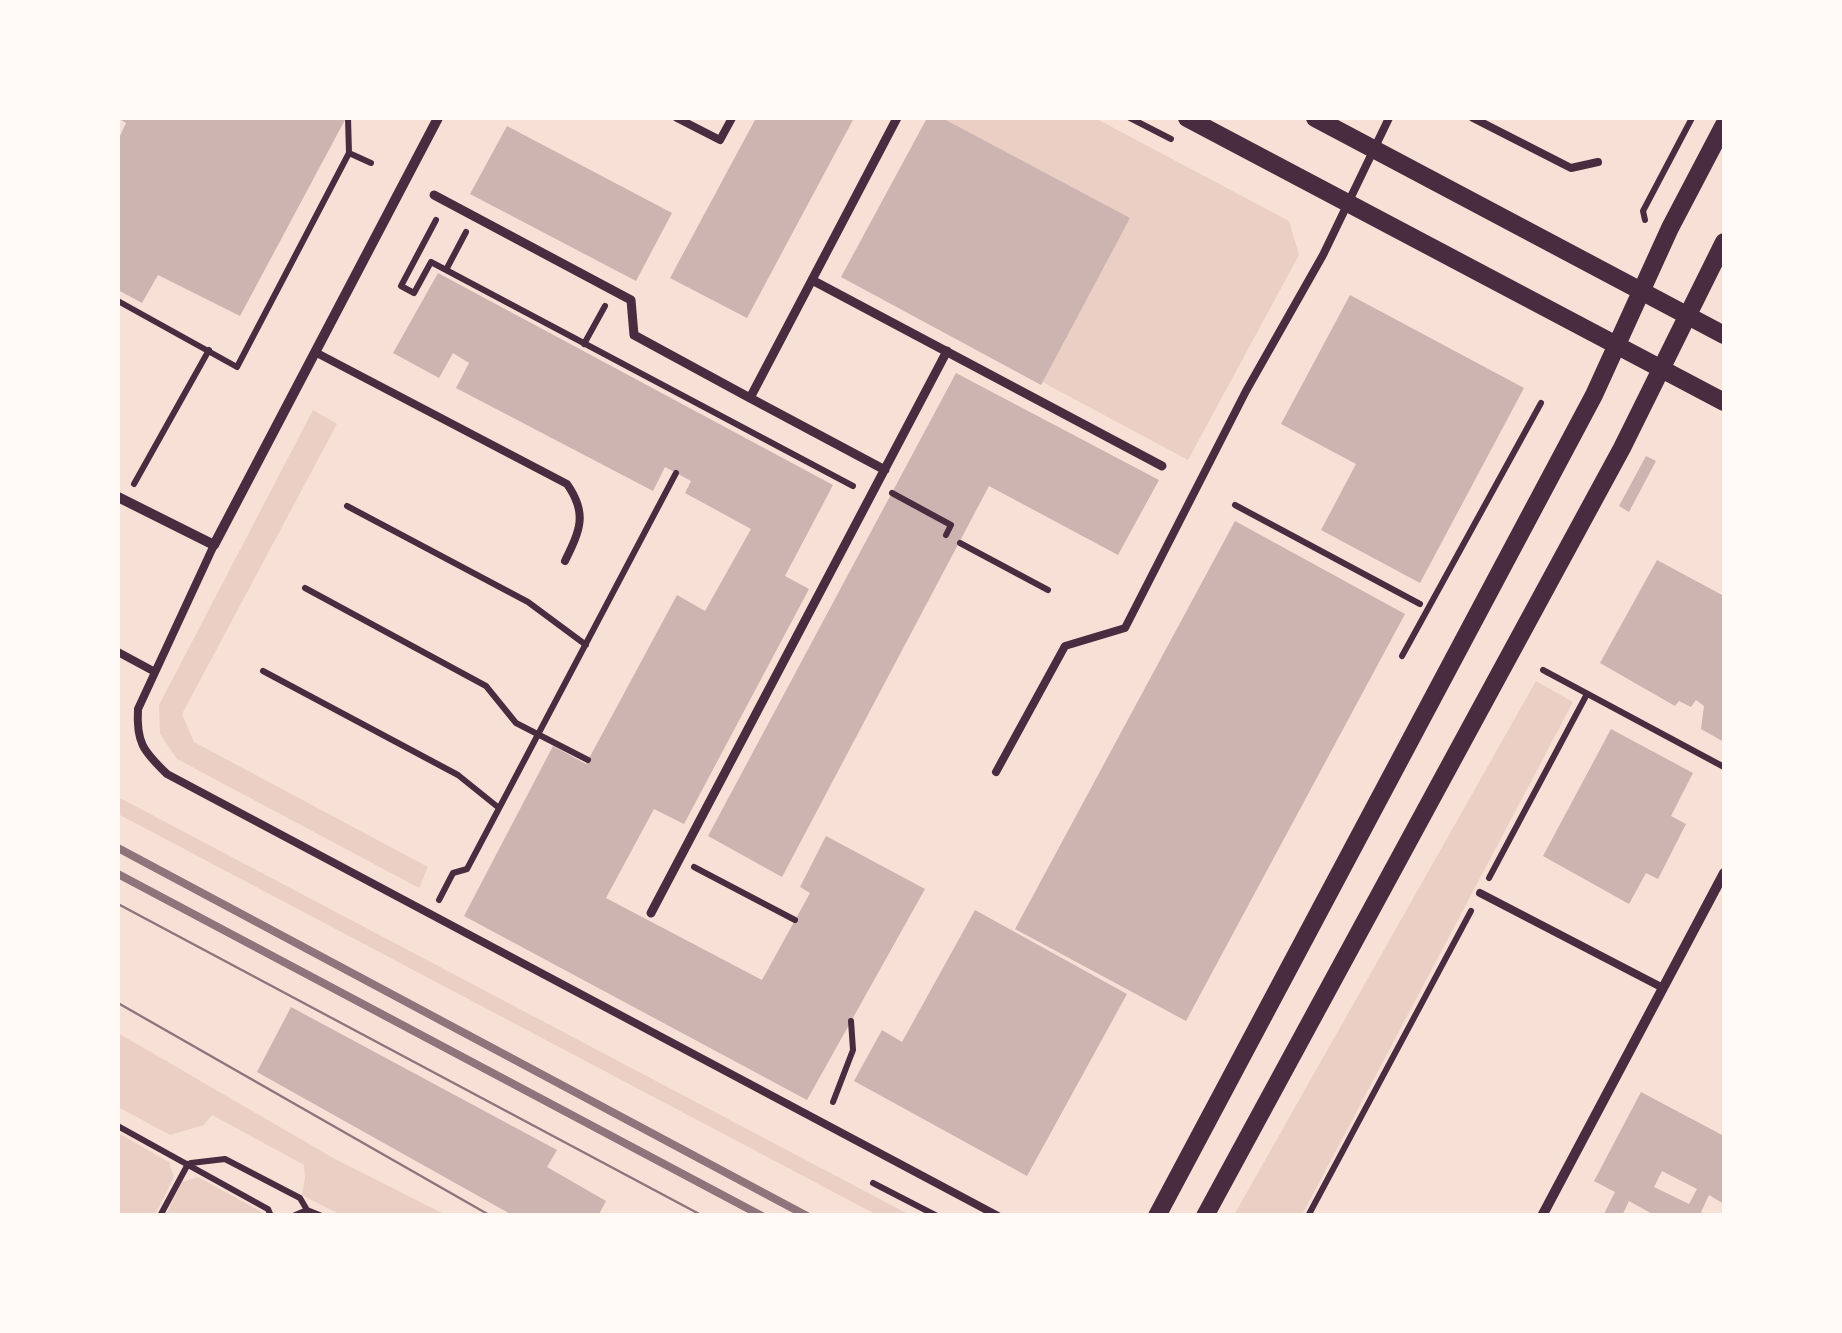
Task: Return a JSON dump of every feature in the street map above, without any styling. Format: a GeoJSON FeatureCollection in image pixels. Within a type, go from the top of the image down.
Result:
{"type":"FeatureCollection","features":[{"type":"Feature","properties":{"kind":"street"},"geometry":{"type":"LineString","coordinates":[[121,499],[214,544],[438,118]]}},
{"type":"Feature","properties":{"kind":"street"},"geometry":{"type":"LineString","coordinates":[[750,398],[897,118]]}},
{"type":"Feature","properties":{"kind":"street"},"geometry":{"type":"LineString","coordinates":[[1187,118],[1724,402]]}},
{"type":"Feature","properties":{"kind":"street"},"geometry":{"type":"LineString","coordinates":[[1315,118],[1724,335]]}},
{"type":"Feature","properties":{"kind":"street"},"geometry":{"type":"LineString","coordinates":[[1157,1216],[1585,412],[1670,228],[1724,125]]}},
{"type":"Feature","properties":{"kind":"street"},"geometry":{"type":"LineString","coordinates":[[434,195],[631,300],[634,335],[885,470]]}},
{"type":"Feature","properties":{"kind":"street"},"geometry":{"type":"LineString","coordinates":[[1205,1216],[1622,448],[1724,242]]}},
{"type":"Feature","properties":{"kind":"street"},"geometry":{"type":"LineString","coordinates":[[812,280],[1162,466]]}},
{"type":"Feature","properties":{"kind":"street"},"geometry":{"type":"LineString","coordinates":[[651,913],[947,352]]}},
{"type":"Feature","properties":{"kind":"street"},"geometry":{"type":"LineString","coordinates":[[1542,1216],[1724,874]]}},
{"type":"Feature","properties":{"kind":"lane"},"geometry":{"type":"LineString","coordinates":[[678,118],[720,140],[732,118]]}},
{"type":"Feature","properties":{"kind":"lane"},"geometry":{"type":"LineString","coordinates":[[996,772],[1065,646],[1125,628],[1389,118]]}},
{"type":"Feature","properties":{"kind":"lane"},"geometry":{"type":"LineString","coordinates":[[1473,118],[1571,168],[1598,162]]}},
{"type":"Feature","properties":{"kind":"lane"},"geometry":{"type":"LineString","coordinates":[[316,352],[568,484],[578,500],[581,530],[565,561]]}},
{"type":"Feature","properties":{"kind":"lane"},"geometry":{"type":"LineString","coordinates":[[214,544],[138,709],[137,735],[166,774],[998,1216]]}},
{"type":"Feature","properties":{"kind":"lane"},"geometry":{"type":"LineString","coordinates":[[118,652],[155,672]]}},
{"type":"Feature","properties":{"kind":"lane"},"geometry":{"type":"LineString","coordinates":[[1480,893],[1664,988]]}},
{"type":"Feature","properties":{"kind":"path"},"geometry":{"type":"LineString","coordinates":[[118,301],[237,367],[350,153],[348,118]]}},
{"type":"Feature","properties":{"kind":"path"},"geometry":{"type":"LineString","coordinates":[[350,153],[371,163]]}},
{"type":"Feature","properties":{"kind":"path"},"geometry":{"type":"LineString","coordinates":[[446,201],[401,286],[414,293],[430,262],[853,486]]}},
{"type":"Feature","properties":{"kind":"path"},"geometry":{"type":"LineString","coordinates":[[121,499],[209,350]]}},
{"type":"Feature","properties":{"kind":"path"},"geometry":{"type":"LineString","coordinates":[[1402,656],[1541,403]]}},
{"type":"Feature","properties":{"kind":"path"},"geometry":{"type":"LineString","coordinates":[[453,873],[467,869],[676,473]]}},
{"type":"Feature","properties":{"kind":"path"},"geometry":{"type":"LineString","coordinates":[[877,485],[951,525],[946,535]]}},
{"type":"Feature","properties":{"kind":"path"},"geometry":{"type":"LineString","coordinates":[[1235,505],[1420,604]]}},
{"type":"Feature","properties":{"kind":"path"},"geometry":{"type":"LineString","coordinates":[[346,506],[528,602],[586,645]]}},
{"type":"Feature","properties":{"kind":"path"},"geometry":{"type":"LineString","coordinates":[[960,543],[1048,590]]}},
{"type":"Feature","properties":{"kind":"path"},"geometry":{"type":"LineString","coordinates":[[305,588],[486,686],[516,723],[588,760]]}},
{"type":"Feature","properties":{"kind":"path"},"geometry":{"type":"LineString","coordinates":[[1543,670],[1724,767]]}},
{"type":"Feature","properties":{"kind":"path"},"geometry":{"type":"LineString","coordinates":[[263,671],[458,774],[500,808]]}},
{"type":"Feature","properties":{"kind":"path"},"geometry":{"type":"LineString","coordinates":[[1308,1216],[1587,694]]}},
{"type":"Feature","properties":{"kind":"path"},"geometry":{"type":"LineString","coordinates":[[679,858],[795,920]]}},
{"type":"Feature","properties":{"kind":"path"},"geometry":{"type":"LineString","coordinates":[[834,1102],[853,1050],[851,1021]]}},
{"type":"Feature","properties":{"kind":"path"},"geometry":{"type":"LineString","coordinates":[[118,1126],[268,1210],[271,1216]]}},
{"type":"Feature","properties":{"kind":"path"},"geometry":{"type":"LineString","coordinates":[[188,1164],[224,1159],[300,1198],[307,1210],[322,1216]]}},
{"type":"Feature","properties":{"kind":"path"},"geometry":{"type":"LineString","coordinates":[[160,1216],[188,1164]]}},
{"type":"Feature","properties":{"kind":"path"},"geometry":{"type":"LineString","coordinates":[[873,1183],[936,1216]]}},
{"type":"Feature","properties":{"kind":"path"},"geometry":{"type":"LineString","coordinates":[[293,1216],[307,1210]]}},
{"type":"Feature","properties":{"kind":"shaded area"},"geometry":{"type":"Polygon","coordinates":[[[932,118],[1095,118],[1289,221],[1299,255],[1188,460],[846,277],[932,118]]]}},
{"type":"Feature","properties":{"kind":"shaded area"},"geometry":{"type":"Polygon","coordinates":[[[313,410],[337,424],[182,714],[194,742],[428,867],[419,888],[177,759],[160,734],[159,705],[313,410]]]}},
{"type":"Feature","properties":{"kind":"shaded area"},"geometry":{"type":"Polygon","coordinates":[[[1536,681],[1573,702],[1302,1215],[1234,1215],[1536,681]]]}},
{"type":"Feature","properties":{"kind":"shaded area"},"geometry":{"type":"Polygon","coordinates":[[[118,797],[910,1215],[877,1215],[118,814],[118,797]]]}},
{"type":"Feature","properties":{"kind":"shaded area"},"geometry":{"type":"Polygon","coordinates":[[[118,1033],[335,1159],[446,1215],[341,1215],[302,1195],[304,1165],[212,1115],[204,1125],[170,1135],[118,1107],[118,1033]]]}},
{"type":"Feature","properties":{"kind":"shaded area"},"geometry":{"type":"Polygon","coordinates":[[[118,1133],[169,1162],[174,1177],[155,1215],[118,1212],[118,1133]]]}},
{"type":"Feature","properties":{"kind":"shaded area"},"geometry":{"type":"Polygon","coordinates":[[[198,1177],[263,1215],[165,1216],[182,1182],[198,1177]]]}},
{"type":"Feature","properties":{"kind":"building"},"geometry":{"type":"Polygon","coordinates":[[[118,118],[346,118],[240,316],[158,275],[142,303],[118,290],[118,140],[126,123],[118,118]]]}},
{"type":"Feature","properties":{"kind":"building"},"geometry":{"type":"Polygon","coordinates":[[[756,118],[854,118],[747,318],[670,278],[756,118]]]}},
{"type":"Feature","properties":{"kind":"building"},"geometry":{"type":"Polygon","coordinates":[[[927,118],[942,118],[1130,218],[1041,385],[841,277],[927,118]]]}},
{"type":"Feature","properties":{"kind":"building"},"geometry":{"type":"Polygon","coordinates":[[[507,126],[672,213],[636,281],[470,194],[507,126]]]}},
{"type":"Feature","properties":{"kind":"building"},"geometry":{"type":"Polygon","coordinates":[[[438,273],[833,485],[785,576],[809,589],[684,824],[654,809],[606,898],[762,980],[810,893],[800,887],[826,836],[925,889],[807,1100],[464,916],[553,746],[586,764],[677,595],[705,611],[751,529],[685,493],[691,481],[665,467],[653,491],[456,388],[469,363],[453,353],[439,378],[393,353],[438,273]]]}},
{"type":"Feature","properties":{"kind":"building"},"geometry":{"type":"Polygon","coordinates":[[[1350,295],[1524,388],[1420,583],[1321,530],[1356,464],[1281,424],[1350,295]]]}},
{"type":"Feature","properties":{"kind":"building"},"geometry":{"type":"Polygon","coordinates":[[[956,373],[1159,480],[1118,555],[989,486],[782,877],[708,836],[956,373]]]}},
{"type":"Feature","properties":{"kind":"building"},"geometry":{"type":"Polygon","coordinates":[[[1646,456],[1656,461],[1629,512],[1619,506],[1646,456]]]}},
{"type":"Feature","properties":{"kind":"building"},"geometry":{"type":"Polygon","coordinates":[[[1235,521],[1405,614],[1186,1021],[1015,929],[1235,521]]]}},
{"type":"Feature","properties":{"kind":"building"},"geometry":{"type":"Polygon","coordinates":[[[1657,560],[1724,596],[1724,742],[1701,729],[1704,706],[1696,700],[1691,707],[1679,701],[1675,706],[1600,663],[1657,560]]]}},
{"type":"Feature","properties":{"kind":"building"},"geometry":{"type":"Polygon","coordinates":[[[1611,729],[1693,773],[1671,816],[1686,824],[1658,879],[1646,873],[1629,904],[1543,856],[1611,729]]]}},
{"type":"Feature","properties":{"kind":"building"},"geometry":{"type":"Polygon","coordinates":[[[975,910],[1127,994],[1027,1176],[854,1081],[882,1030],[902,1042],[975,910]]]}},
{"type":"Feature","properties":{"kind":"building"},"geometry":{"type":"Polygon","coordinates":[[[291,1007],[557,1150],[547,1167],[606,1201],[598,1216],[514,1216],[257,1072],[291,1007]]]}},
{"type":"Feature","properties":{"kind":"building"},"geometry":{"type":"Polygon","coordinates":[[[1641,1092],[1724,1136],[1724,1204],[1709,1195],[1701,1212],[1708,1216],[1656,1216],[1629,1201],[1622,1216],[1603,1216],[1615,1192],[1594,1181],[1641,1092]],[[1662,1171],[1654,1187],[1689,1204],[1697,1189],[1662,1171]]]}},
{"type":"Feature","properties":{"kind":"tram line"},"geometry":{"type":"LineString","coordinates":[[118,904],[703,1216]]}},
{"type":"Feature","properties":{"kind":"tram line"},"geometry":{"type":"LineString","coordinates":[[118,1003],[491,1216]]}},
{"type":"Feature","properties":{"kind":"railway"},"geometry":{"type":"LineString","coordinates":[[118,848],[807,1216]]}},
{"type":"Feature","properties":{"kind":"railway"},"geometry":{"type":"LineString","coordinates":[[118,874],[762,1216]]}}]}
